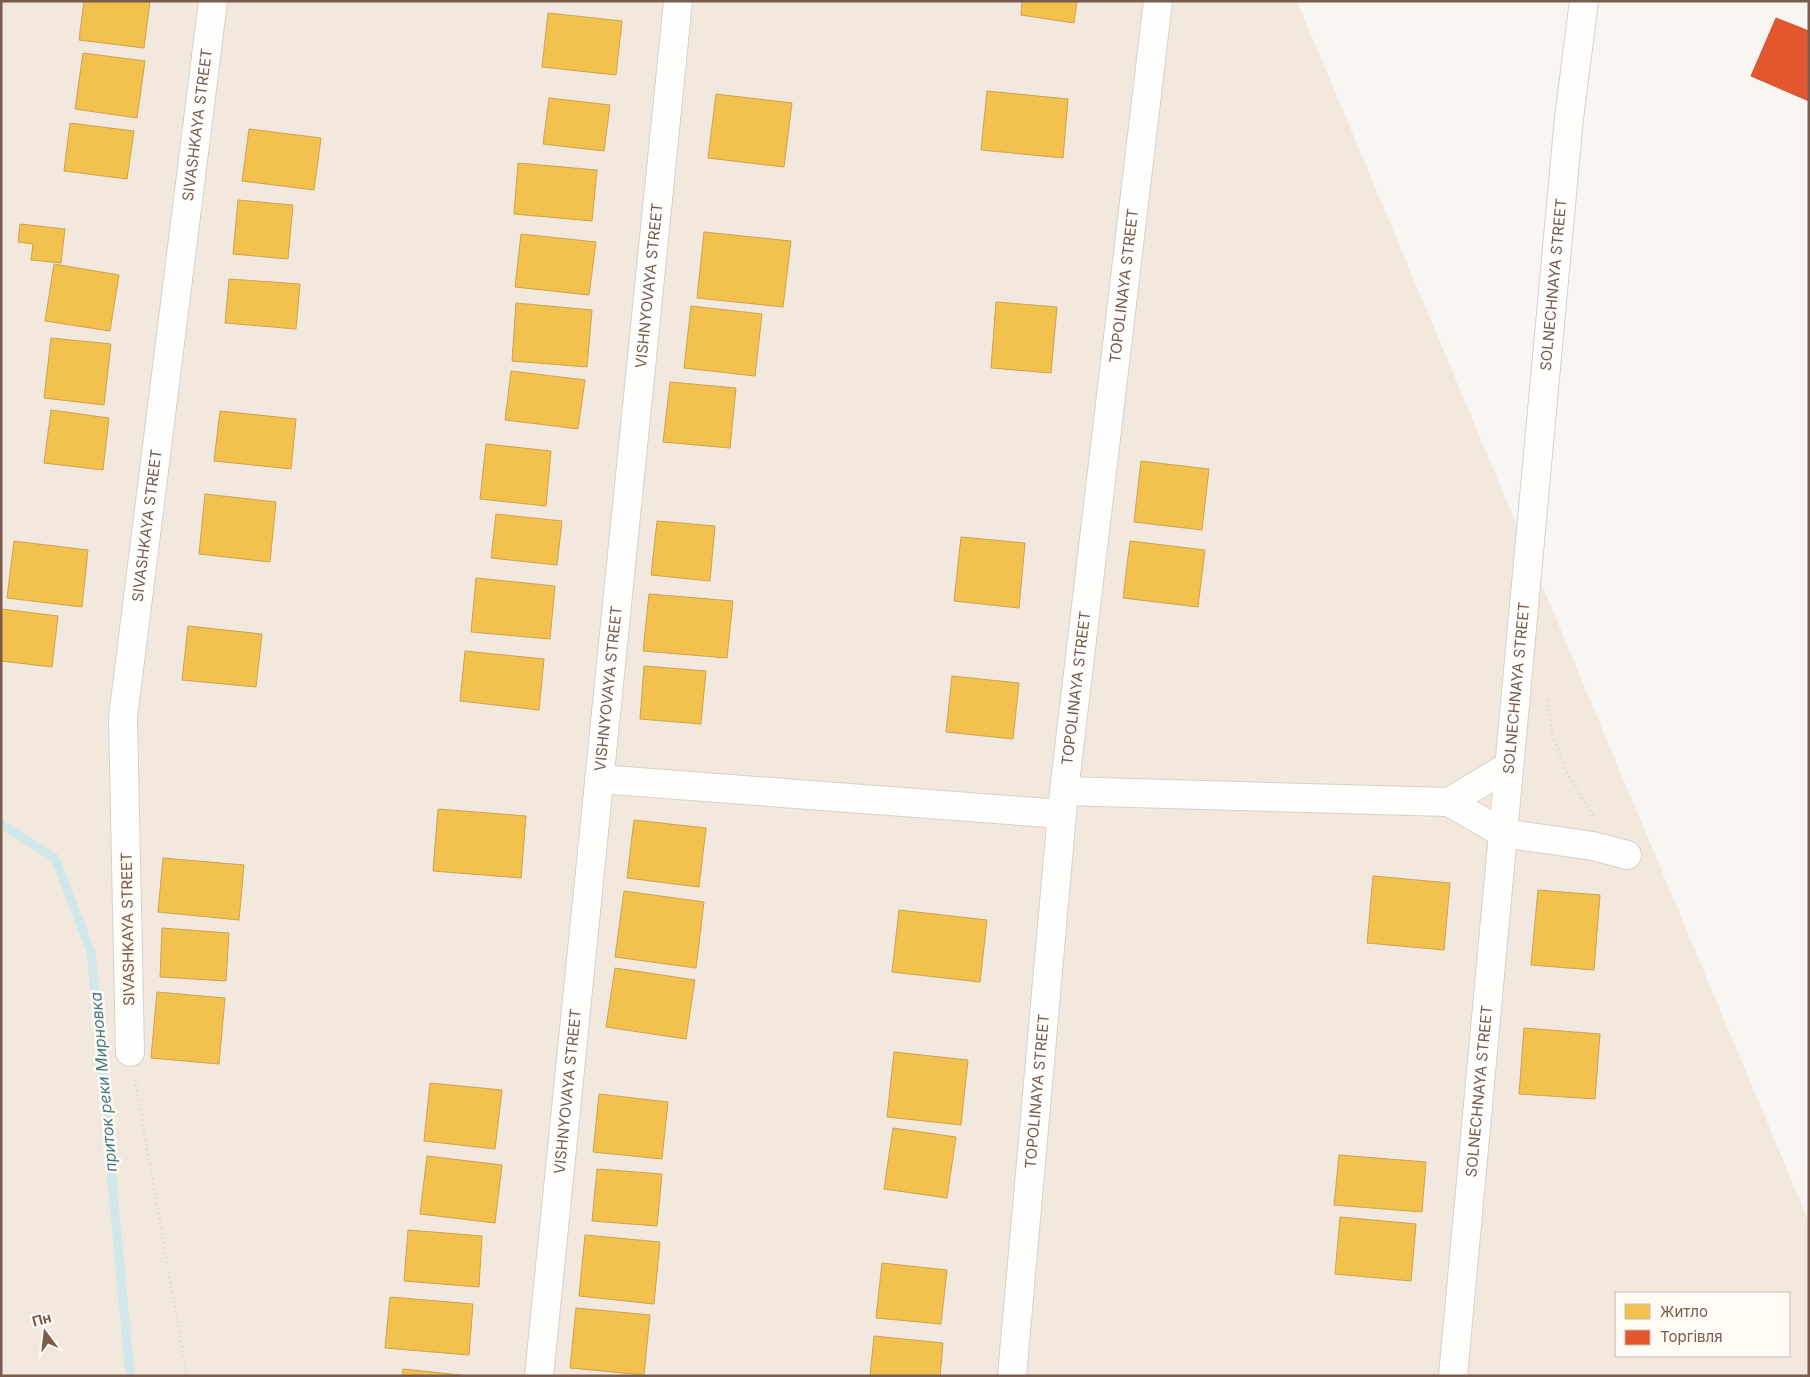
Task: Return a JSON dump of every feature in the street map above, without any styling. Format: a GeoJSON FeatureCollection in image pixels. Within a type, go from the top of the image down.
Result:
{"type":"FeatureCollection","features":[{"type":"Feature","properties":{"kind":"street","name":"SIVASHKAYA STREET"},"geometry":{"type":"LineString","coordinates":[[130,1052],[123,717],[213,1]]}},
{"type":"Feature","properties":{"kind":"street","name":"VISHNYOVAYA STREET"},"geometry":{"type":"LineString","coordinates":[[539,1376],[678,1]]}},
{"type":"Feature","properties":{"kind":"street","name":"TOPOLINAYA STREET"},"geometry":{"type":"LineString","coordinates":[[1012,1376],[1063,803],[1158,1]]}},
{"type":"Feature","properties":{"kind":"street","name":"SOLNECHNAYA STREET"},"geometry":{"type":"LineString","coordinates":[[1453,1376],[1569,118],[1584,1]]}},
{"type":"Feature","properties":{"kind":"street"},"geometry":{"type":"LineString","coordinates":[[1449,802],[1509,766]]}},
{"type":"Feature","properties":{"kind":"street"},"geometry":{"type":"LineString","coordinates":[[599,779],[1063,803],[1449,802],[1503,833],[1593,846],[1627,855]]}},
{"type":"Feature","properties":{"kind":"path"},"geometry":{"type":"LineString","coordinates":[[1546,696],[1553,735],[1566,770],[1593,814],[1593,846]]}},
{"type":"Feature","properties":{"kind":"path"},"geometry":{"type":"LineString","coordinates":[[130,1052],[187,1376]]}},
{"type":"Feature","properties":{"kind":"shaded area"},"geometry":{"type":"Polygon","coordinates":[[[1,1],[1297,1],[1809,1222],[1809,1376],[1,1376],[1,1]]]}},
{"type":"Feature","properties":{"kind":"building: Житло"},"geometry":{"type":"Polygon","coordinates":[[[84,1],[150,1],[144,48],[79,40],[84,1]]]}},
{"type":"Feature","properties":{"kind":"building: Житло"},"geometry":{"type":"Polygon","coordinates":[[[1022,1],[1077,1],[1074,23],[1021,15],[1022,1]]]}},
{"type":"Feature","properties":{"kind":"building: Житло"},"geometry":{"type":"Polygon","coordinates":[[[548,13],[622,21],[616,75],[542,67],[548,13]]]}},
{"type":"Feature","properties":{"kind":"building: Житло"},"geometry":{"type":"Polygon","coordinates":[[[83,53],[145,61],[137,118],[75,109],[83,53]]]}},
{"type":"Feature","properties":{"kind":"building: Житло"},"geometry":{"type":"Polygon","coordinates":[[[987,91],[1068,99],[1063,158],[981,150],[987,91]]]}},
{"type":"Feature","properties":{"kind":"building: Житло"},"geometry":{"type":"Polygon","coordinates":[[[716,94],[792,103],[784,167],[708,158],[716,94]]]}},
{"type":"Feature","properties":{"kind":"building: Житло"},"geometry":{"type":"Polygon","coordinates":[[[549,98],[610,105],[604,151],[543,144],[549,98]]]}},
{"type":"Feature","properties":{"kind":"building: Житло"},"geometry":{"type":"Polygon","coordinates":[[[70,123],[134,131],[127,179],[64,171],[70,123]]]}},
{"type":"Feature","properties":{"kind":"building: Житло"},"geometry":{"type":"Polygon","coordinates":[[[249,129],[321,138],[314,190],[242,181],[249,129]]]}},
{"type":"Feature","properties":{"kind":"building: Житло"},"geometry":{"type":"Polygon","coordinates":[[[518,163],[597,170],[592,221],[514,214],[518,163]]]}},
{"type":"Feature","properties":{"kind":"building: Житло"},"geometry":{"type":"Polygon","coordinates":[[[238,200],[293,205],[288,259],[233,254],[238,200]]]}},
{"type":"Feature","properties":{"kind":"building: Житло"},"geometry":{"type":"Polygon","coordinates":[[[20,224],[65,229],[61,263],[31,260],[33,244],[18,242],[20,224]]]}},
{"type":"Feature","properties":{"kind":"building: Житло"},"geometry":{"type":"Polygon","coordinates":[[[704,232],[791,241],[783,307],[697,298],[704,232]]]}},
{"type":"Feature","properties":{"kind":"building: Житло"},"geometry":{"type":"Polygon","coordinates":[[[521,234],[596,242],[589,295],[515,287],[521,234]]]}},
{"type":"Feature","properties":{"kind":"building: Житло"},"geometry":{"type":"Polygon","coordinates":[[[54,264],[119,275],[110,331],[45,321],[54,264]]]}},
{"type":"Feature","properties":{"kind":"building: Житло"},"geometry":{"type":"Polygon","coordinates":[[[229,279],[300,284],[296,329],[225,323],[229,279]]]}},
{"type":"Feature","properties":{"kind":"building: Житло"},"geometry":{"type":"Polygon","coordinates":[[[996,302],[1057,307],[1051,373],[991,368],[996,302]]]}},
{"type":"Feature","properties":{"kind":"building: Житло"},"geometry":{"type":"Polygon","coordinates":[[[516,303],[592,310],[587,367],[512,361],[516,303]]]}},
{"type":"Feature","properties":{"kind":"building: Житло"},"geometry":{"type":"Polygon","coordinates":[[[691,306],[762,314],[755,376],[684,368],[691,306]]]}},
{"type":"Feature","properties":{"kind":"building: Житло"},"geometry":{"type":"Polygon","coordinates":[[[51,338],[111,344],[104,405],[44,398],[51,338]]]}},
{"type":"Feature","properties":{"kind":"building: Житло"},"geometry":{"type":"Polygon","coordinates":[[[511,371],[585,380],[578,429],[505,420],[511,371]]]}},
{"type":"Feature","properties":{"kind":"building: Житло"},"geometry":{"type":"Polygon","coordinates":[[[670,382],[736,388],[730,448],[663,442],[670,382]]]}},
{"type":"Feature","properties":{"kind":"building: Житло"},"geometry":{"type":"Polygon","coordinates":[[[51,410],[109,418],[103,470],[44,463],[51,410]]]}},
{"type":"Feature","properties":{"kind":"building: Житло"},"geometry":{"type":"Polygon","coordinates":[[[220,411],[296,419],[291,469],[214,461],[220,411]]]}},
{"type":"Feature","properties":{"kind":"building: Житло"},"geometry":{"type":"Polygon","coordinates":[[[486,444],[551,451],[546,506],[480,499],[486,444]]]}},
{"type":"Feature","properties":{"kind":"building: Житло"},"geometry":{"type":"Polygon","coordinates":[[[1141,461],[1209,469],[1202,530],[1134,522],[1141,461]]]}},
{"type":"Feature","properties":{"kind":"building: Житло"},"geometry":{"type":"Polygon","coordinates":[[[205,494],[276,502],[270,562],[199,554],[205,494]]]}},
{"type":"Feature","properties":{"kind":"building: Житло"},"geometry":{"type":"Polygon","coordinates":[[[496,514],[562,521],[557,565],[491,558],[496,514]]]}},
{"type":"Feature","properties":{"kind":"building: Житло"},"geometry":{"type":"Polygon","coordinates":[[[657,521],[715,526],[710,581],[651,575],[657,521]]]}},
{"type":"Feature","properties":{"kind":"building: Житло"},"geometry":{"type":"Polygon","coordinates":[[[961,537],[1025,543],[1019,608],[954,601],[961,537]]]}},
{"type":"Feature","properties":{"kind":"building: Житло"},"geometry":{"type":"Polygon","coordinates":[[[14,541],[88,550],[82,607],[7,598],[14,541]]]}},
{"type":"Feature","properties":{"kind":"building: Житло"},"geometry":{"type":"Polygon","coordinates":[[[1130,541],[1205,550],[1198,607],[1123,598],[1130,541]]]}},
{"type":"Feature","properties":{"kind":"building: Житло"},"geometry":{"type":"Polygon","coordinates":[[[476,578],[555,586],[550,639],[471,632],[476,578]]]}},
{"type":"Feature","properties":{"kind":"building: Житло"},"geometry":{"type":"Polygon","coordinates":[[[649,594],[733,601],[727,658],[643,651],[649,594]]]}},
{"type":"Feature","properties":{"kind":"building: Житло"},"geometry":{"type":"Polygon","coordinates":[[[1,609],[58,616],[52,667],[1,661],[1,609]]]}},
{"type":"Feature","properties":{"kind":"building: Житло"},"geometry":{"type":"Polygon","coordinates":[[[188,626],[262,634],[256,687],[182,680],[188,626]]]}},
{"type":"Feature","properties":{"kind":"building: Житло"},"geometry":{"type":"Polygon","coordinates":[[[465,651],[544,659],[539,710],[460,701],[465,651]]]}},
{"type":"Feature","properties":{"kind":"building: Житло"},"geometry":{"type":"Polygon","coordinates":[[[644,666],[706,671],[701,724],[640,719],[644,666]]]}},
{"type":"Feature","properties":{"kind":"building: Житло"},"geometry":{"type":"Polygon","coordinates":[[[952,676],[1019,683],[1013,739],[946,732],[952,676]]]}},
{"type":"Feature","properties":{"kind":"building: Житло"},"geometry":{"type":"Polygon","coordinates":[[[438,809],[526,816],[521,878],[433,871],[438,809]]]}},
{"type":"Feature","properties":{"kind":"building: Житло"},"geometry":{"type":"Polygon","coordinates":[[[634,820],[706,828],[699,887],[627,878],[634,820]]]}},
{"type":"Feature","properties":{"kind":"building: Житло"},"geometry":{"type":"Polygon","coordinates":[[[163,858],[244,865],[239,920],[158,912],[163,858]]]}},
{"type":"Feature","properties":{"kind":"building: Житло"},"geometry":{"type":"Polygon","coordinates":[[[1373,876],[1450,883],[1444,950],[1367,943],[1373,876]]]}},
{"type":"Feature","properties":{"kind":"building: Житло"},"geometry":{"type":"Polygon","coordinates":[[[1538,890],[1600,895],[1594,970],[1531,965],[1538,890]]]}},
{"type":"Feature","properties":{"kind":"building: Житло"},"geometry":{"type":"Polygon","coordinates":[[[624,891],[704,902],[696,968],[615,957],[624,891]]]}},
{"type":"Feature","properties":{"kind":"building: Житло"},"geometry":{"type":"Polygon","coordinates":[[[899,910],[987,920],[980,982],[892,972],[899,910]]]}},
{"type":"Feature","properties":{"kind":"building: Житло"},"geometry":{"type":"Polygon","coordinates":[[[162,928],[229,933],[226,981],[160,977],[162,928]]]}},
{"type":"Feature","properties":{"kind":"building: Житло"},"geometry":{"type":"Polygon","coordinates":[[[615,968],[695,980],[686,1039],[606,1027],[615,968]]]}},
{"type":"Feature","properties":{"kind":"building: Житло"},"geometry":{"type":"Polygon","coordinates":[[[157,992],[225,998],[219,1064],[151,1058],[157,992]]]}},
{"type":"Feature","properties":{"kind":"building: Житло"},"geometry":{"type":"Polygon","coordinates":[[[1524,1028],[1600,1034],[1595,1099],[1519,1094],[1524,1028]]]}},
{"type":"Feature","properties":{"kind":"building: Житло"},"geometry":{"type":"Polygon","coordinates":[[[894,1052],[968,1060],[961,1125],[887,1117],[894,1052]]]}},
{"type":"Feature","properties":{"kind":"building: Житло"},"geometry":{"type":"Polygon","coordinates":[[[430,1083],[502,1090],[495,1149],[424,1141],[430,1083]]]}},
{"type":"Feature","properties":{"kind":"building: Житло"},"geometry":{"type":"Polygon","coordinates":[[[599,1094],[668,1102],[662,1159],[593,1152],[599,1094]]]}},
{"type":"Feature","properties":{"kind":"building: Житло"},"geometry":{"type":"Polygon","coordinates":[[[893,1128],[956,1137],[947,1198],[884,1189],[893,1128]]]}},
{"type":"Feature","properties":{"kind":"building: Житло"},"geometry":{"type":"Polygon","coordinates":[[[1339,1155],[1426,1162],[1422,1212],[1334,1205],[1339,1155]]]}},
{"type":"Feature","properties":{"kind":"building: Житло"},"geometry":{"type":"Polygon","coordinates":[[[427,1156],[502,1165],[495,1223],[420,1214],[427,1156]]]}},
{"type":"Feature","properties":{"kind":"building: Житло"},"geometry":{"type":"Polygon","coordinates":[[[597,1169],[662,1174],[657,1226],[592,1221],[597,1169]]]}},
{"type":"Feature","properties":{"kind":"building: Житло"},"geometry":{"type":"Polygon","coordinates":[[[1340,1217],[1416,1224],[1411,1281],[1335,1274],[1340,1217]]]}},
{"type":"Feature","properties":{"kind":"building: Житло"},"geometry":{"type":"Polygon","coordinates":[[[408,1230],[482,1236],[479,1287],[404,1281],[408,1230]]]}},
{"type":"Feature","properties":{"kind":"building: Житло"},"geometry":{"type":"Polygon","coordinates":[[[585,1235],[660,1242],[654,1304],[579,1296],[585,1235]]]}},
{"type":"Feature","properties":{"kind":"building: Житло"},"geometry":{"type":"Polygon","coordinates":[[[882,1263],[947,1270],[941,1324],[876,1318],[882,1263]]]}},
{"type":"Feature","properties":{"kind":"building: Житло"},"geometry":{"type":"Polygon","coordinates":[[[390,1297],[473,1304],[469,1355],[385,1348],[390,1297]]]}},
{"type":"Feature","properties":{"kind":"building: Житло"},"geometry":{"type":"Polygon","coordinates":[[[576,1308],[650,1315],[644,1375],[570,1368],[576,1308]]]}},
{"type":"Feature","properties":{"kind":"building: Житло"},"geometry":{"type":"Polygon","coordinates":[[[874,1336],[943,1343],[940,1376],[870,1376],[874,1336]]]}},
{"type":"Feature","properties":{"kind":"building: Житло"},"geometry":{"type":"Polygon","coordinates":[[[403,1369],[470,1376],[402,1376],[403,1369]]]}},
{"type":"Feature","properties":{"kind":"building: Торгівля"},"geometry":{"type":"Polygon","coordinates":[[[1776,18],[1809,31],[1809,101],[1751,76],[1776,18]]]}},
{"type":"Feature","properties":{"kind":"waterway","name":"приток реки Мирновка"},"geometry":{"type":"LineString","coordinates":[[1,824],[55,858],[91,952],[130,1376]]}}]}
